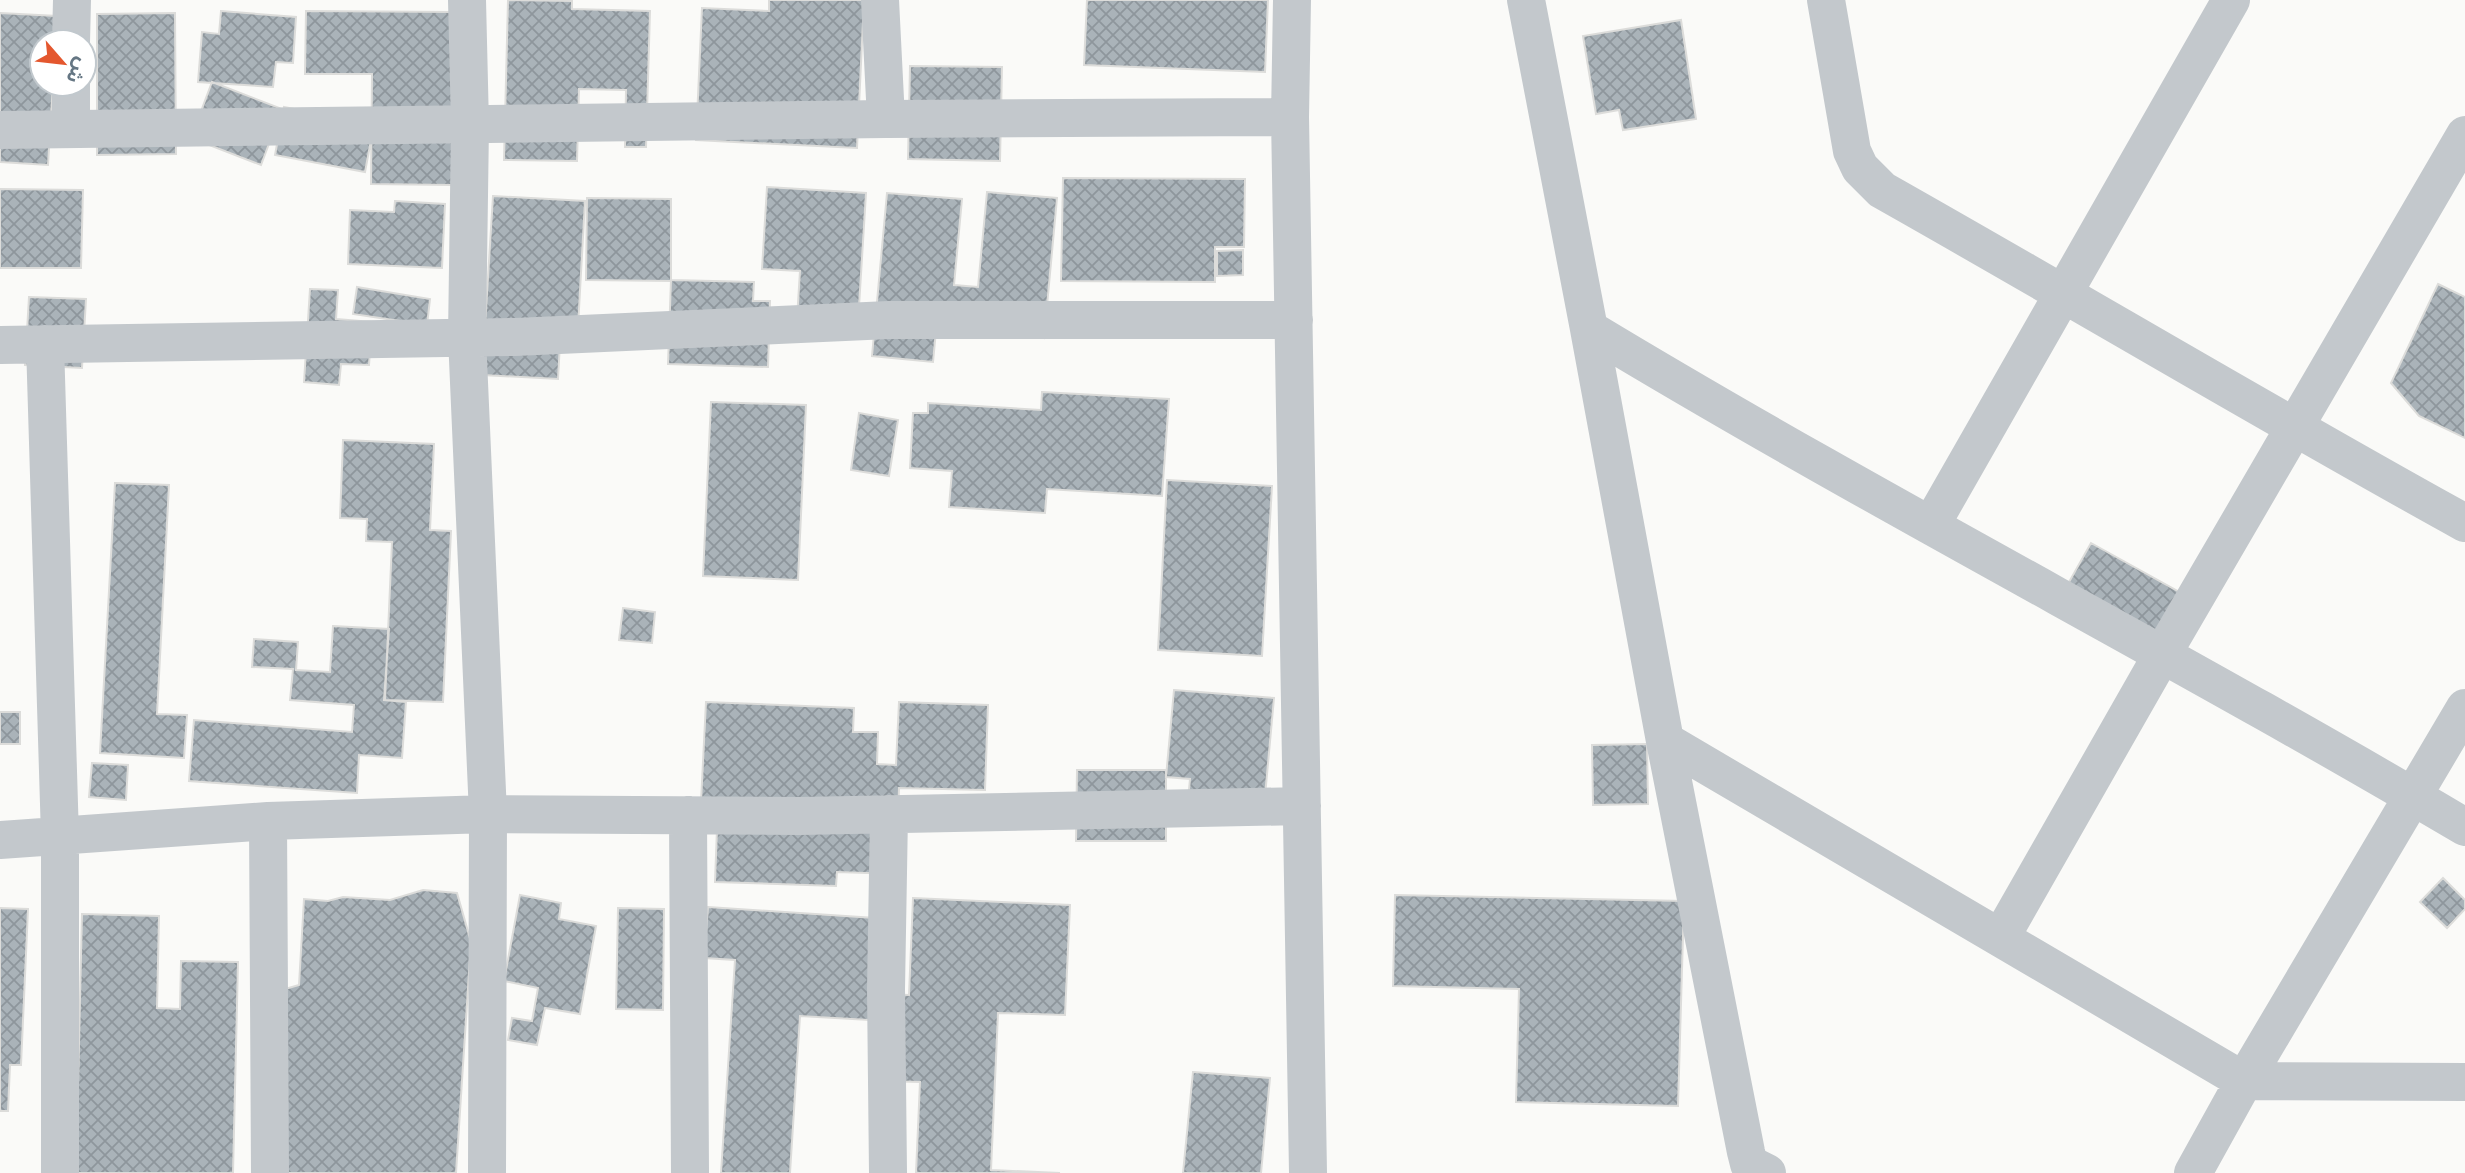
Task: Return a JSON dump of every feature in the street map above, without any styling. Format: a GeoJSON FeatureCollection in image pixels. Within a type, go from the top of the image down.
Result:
{"type":"FeatureCollection","features":[{"type":"Feature","properties":{"kind":"street"},"geometry":{"type":"LineString","coordinates":[[71,28],[72,0]]}},
{"type":"Feature","properties":{"kind":"street"},"geometry":{"type":"LineString","coordinates":[[467,0],[470,125],[467,337],[488,814],[487,1173]]}},
{"type":"Feature","properties":{"kind":"street"},"geometry":{"type":"LineString","coordinates":[[880,0],[886,119]]}},
{"type":"Feature","properties":{"kind":"street"},"geometry":{"type":"LineString","coordinates":[[1292,0],[1290,117],[1308,1173]]}},
{"type":"Feature","properties":{"kind":"street"},"geometry":{"type":"LineString","coordinates":[[1526,0],[1590,329],[1665,741],[1756,1170]]}},
{"type":"Feature","properties":{"kind":"street"},"geometry":{"type":"LineString","coordinates":[[1826,0],[1852,151],[1860,168],[1882,190],[2064,292],[2294,429],[2465,523]]}},
{"type":"Feature","properties":{"kind":"street"},"geometry":{"type":"LineString","coordinates":[[1931,525],[2231,0]]}},
{"type":"Feature","properties":{"kind":"street"},"geometry":{"type":"LineString","coordinates":[[71,98],[71,129]]}},
{"type":"Feature","properties":{"kind":"street"},"geometry":{"type":"LineString","coordinates":[[0,130],[1290,117]]}},
{"type":"Feature","properties":{"kind":"street"},"geometry":{"type":"LineString","coordinates":[[2001,937],[2465,135]]}},
{"type":"Feature","properties":{"kind":"street"},"geometry":{"type":"LineString","coordinates":[[0,345],[529,337],[889,320],[1294,320]]}},
{"type":"Feature","properties":{"kind":"street"},"geometry":{"type":"LineString","coordinates":[[1590,329],[1703,397],[2163,653],[2465,827]]}},
{"type":"Feature","properties":{"kind":"street"},"geometry":{"type":"LineString","coordinates":[[45,344],[60,837],[60,1173]]}},
{"type":"Feature","properties":{"kind":"street"},"geometry":{"type":"LineString","coordinates":[[2193,1173],[2244,1081],[2465,708]]}},
{"type":"Feature","properties":{"kind":"street"},"geometry":{"type":"LineString","coordinates":[[1665,741],[2244,1081],[2465,1082]]}},
{"type":"Feature","properties":{"kind":"street"},"geometry":{"type":"LineString","coordinates":[[0,840],[268,821],[488,814],[889,814],[1302,806]]}},
{"type":"Feature","properties":{"kind":"street"},"geometry":{"type":"LineString","coordinates":[[888,1173],[886,989],[889,814]]}},
{"type":"Feature","properties":{"kind":"street"},"geometry":{"type":"LineString","coordinates":[[688,815],[690,1173]]}},
{"type":"Feature","properties":{"kind":"street"},"geometry":{"type":"LineString","coordinates":[[268,821],[270,1173]]}},
{"type":"Feature","properties":{"kind":"building"},"geometry":{"type":"Polygon","coordinates":[[[508,0],[572,1],[572,9],[650,11],[646,147],[625,147],[626,90],[579,89],[577,161],[504,160],[508,0]]]}},
{"type":"Feature","properties":{"kind":"building"},"geometry":{"type":"Polygon","coordinates":[[[769,0],[864,0],[857,148],[696,140],[702,8],[769,11],[769,0]]]}},
{"type":"Feature","properties":{"kind":"building"},"geometry":{"type":"Polygon","coordinates":[[[1087,0],[1268,0],[1265,72],[1084,65],[1087,0]]]}},
{"type":"Feature","properties":{"kind":"building"},"geometry":{"type":"Polygon","coordinates":[[[221,11],[296,17],[293,63],[276,62],[273,87],[198,82],[202,32],[219,34],[221,11]]]}},
{"type":"Feature","properties":{"kind":"building"},"geometry":{"type":"Polygon","coordinates":[[[306,11],[453,12],[452,185],[371,184],[372,74],[305,74],[306,11]]]}},
{"type":"Feature","properties":{"kind":"building"},"geometry":{"type":"Polygon","coordinates":[[[0,13],[57,16],[57,28],[28,28],[28,98],[52,98],[48,165],[0,162],[0,13]]]}},
{"type":"Feature","properties":{"kind":"building"},"geometry":{"type":"Polygon","coordinates":[[[175,13],[176,154],[97,155],[97,14],[175,13]]]}},
{"type":"Feature","properties":{"kind":"building"},"geometry":{"type":"Polygon","coordinates":[[[1681,20],[1696,119],[1623,130],[1619,110],[1596,114],[1583,36],[1681,20]]]}},
{"type":"Feature","properties":{"kind":"building"},"geometry":{"type":"Polygon","coordinates":[[[910,66],[1002,67],[1000,161],[908,159],[910,66]]]}},
{"type":"Feature","properties":{"kind":"building"},"geometry":{"type":"Polygon","coordinates":[[[212,82],[282,109],[261,165],[191,138],[212,82]]]}},
{"type":"Feature","properties":{"kind":"building"},"geometry":{"type":"Polygon","coordinates":[[[284,107],[374,124],[365,172],[275,155],[284,107]]]}},
{"type":"Feature","properties":{"kind":"building"},"geometry":{"type":"Polygon","coordinates":[[[1063,178],[1245,179],[1244,247],[1215,247],[1215,282],[1061,281],[1063,178]]]}},
{"type":"Feature","properties":{"kind":"building"},"geometry":{"type":"Polygon","coordinates":[[[767,187],[866,193],[857,339],[796,335],[800,271],[762,269],[767,187]]]}},
{"type":"Feature","properties":{"kind":"building"},"geometry":{"type":"Polygon","coordinates":[[[0,189],[83,190],[81,268],[0,268],[0,189]]]}},
{"type":"Feature","properties":{"kind":"building"},"geometry":{"type":"Polygon","coordinates":[[[987,192],[1057,198],[1044,338],[938,310],[933,362],[872,356],[887,193],[962,199],[954,285],[978,287],[987,192]]]}},
{"type":"Feature","properties":{"kind":"building"},"geometry":{"type":"Polygon","coordinates":[[[493,196],[585,201],[577,345],[560,343],[558,379],[482,375],[493,196]]]}},
{"type":"Feature","properties":{"kind":"building"},"geometry":{"type":"Polygon","coordinates":[[[587,198],[671,199],[671,281],[586,280],[587,198]]]}},
{"type":"Feature","properties":{"kind":"building"},"geometry":{"type":"Polygon","coordinates":[[[395,201],[445,204],[442,268],[348,264],[350,210],[394,212],[395,201]]]}},
{"type":"Feature","properties":{"kind":"building"},"geometry":{"type":"Polygon","coordinates":[[[1243,250],[1243,275],[1217,276],[1217,251],[1243,250]]]}},
{"type":"Feature","properties":{"kind":"building"},"geometry":{"type":"Polygon","coordinates":[[[671,280],[754,282],[753,301],[770,301],[768,367],[668,364],[671,280]]]}},
{"type":"Feature","properties":{"kind":"building"},"geometry":{"type":"Polygon","coordinates":[[[2438,284],[2465,297],[2465,438],[2419,416],[2391,383],[2438,284]]]}},
{"type":"Feature","properties":{"kind":"building"},"geometry":{"type":"Polygon","coordinates":[[[357,287],[430,299],[427,325],[353,314],[357,287]]]}},
{"type":"Feature","properties":{"kind":"building"},"geometry":{"type":"Polygon","coordinates":[[[310,289],[338,290],[336,319],[372,322],[369,365],[341,364],[339,385],[304,382],[310,289]]]}},
{"type":"Feature","properties":{"kind":"building"},"geometry":{"type":"Polygon","coordinates":[[[29,297],[86,299],[82,368],[25,365],[29,297]]]}},
{"type":"Feature","properties":{"kind":"building"},"geometry":{"type":"Polygon","coordinates":[[[1042,392],[1169,399],[1162,496],[1047,489],[1045,513],[949,507],[952,471],[910,468],[913,413],[928,413],[928,403],[1041,410],[1042,392]]]}},
{"type":"Feature","properties":{"kind":"building"},"geometry":{"type":"Polygon","coordinates":[[[711,402],[806,405],[798,580],[703,576],[711,402]]]}},
{"type":"Feature","properties":{"kind":"building"},"geometry":{"type":"Polygon","coordinates":[[[859,413],[898,420],[889,476],[851,470],[859,413]]]}},
{"type":"Feature","properties":{"kind":"building"},"geometry":{"type":"Polygon","coordinates":[[[343,440],[434,444],[430,530],[451,531],[443,702],[385,700],[392,542],[366,541],[367,519],[340,518],[343,440]]]}},
{"type":"Feature","properties":{"kind":"building"},"geometry":{"type":"Polygon","coordinates":[[[1167,480],[1272,486],[1262,656],[1158,650],[1167,480]]]}},
{"type":"Feature","properties":{"kind":"building"},"geometry":{"type":"Polygon","coordinates":[[[115,483],[169,485],[157,714],[187,715],[184,758],[100,753],[115,483]]]}},
{"type":"Feature","properties":{"kind":"building"},"geometry":{"type":"Polygon","coordinates":[[[2091,543],[2190,598],[2159,654],[2060,598],[2091,543]]]}},
{"type":"Feature","properties":{"kind":"building"},"geometry":{"type":"Polygon","coordinates":[[[623,608],[655,612],[652,643],[619,640],[623,608]]]}},
{"type":"Feature","properties":{"kind":"building"},"geometry":{"type":"Polygon","coordinates":[[[333,626],[389,629],[384,700],[406,702],[402,758],[359,755],[357,793],[189,781],[194,720],[352,732],[354,705],[290,700],[293,669],[252,667],[254,639],[298,642],[296,670],[330,672],[333,626]]]}},
{"type":"Feature","properties":{"kind":"building"},"geometry":{"type":"Polygon","coordinates":[[[1174,690],[1274,698],[1264,807],[1188,800],[1190,779],[1166,777],[1174,690]]]}},
{"type":"Feature","properties":{"kind":"building"},"geometry":{"type":"Polygon","coordinates":[[[706,702],[854,708],[853,732],[878,732],[877,764],[896,765],[899,702],[988,705],[985,790],[899,788],[896,874],[837,872],[836,886],[715,882],[718,802],[701,802],[706,702]]]}},
{"type":"Feature","properties":{"kind":"building"},"geometry":{"type":"Polygon","coordinates":[[[0,712],[20,712],[20,744],[0,744],[0,712]]]}},
{"type":"Feature","properties":{"kind":"building"},"geometry":{"type":"Polygon","coordinates":[[[1647,744],[1648,804],[1593,805],[1592,745],[1647,744]]]}},
{"type":"Feature","properties":{"kind":"building"},"geometry":{"type":"Polygon","coordinates":[[[92,763],[128,765],[126,800],[89,797],[92,763]]]}},
{"type":"Feature","properties":{"kind":"building"},"geometry":{"type":"Polygon","coordinates":[[[1077,770],[1166,770],[1166,841],[1076,841],[1077,770]]]}},
{"type":"Feature","properties":{"kind":"building"},"geometry":{"type":"Polygon","coordinates":[[[2443,878],[2465,900],[2465,909],[2447,928],[2420,902],[2443,878]]]}},
{"type":"Feature","properties":{"kind":"building"},"geometry":{"type":"Polygon","coordinates":[[[423,890],[457,893],[471,942],[456,1173],[284,1173],[278,991],[299,985],[304,899],[328,901],[343,897],[390,900],[423,890]]]}},
{"type":"Feature","properties":{"kind":"building"},"geometry":{"type":"Polygon","coordinates":[[[520,895],[561,903],[559,919],[596,926],[580,1014],[545,1008],[537,1045],[508,1040],[512,1018],[532,1021],[538,988],[504,981],[520,895]]]}},
{"type":"Feature","properties":{"kind":"building"},"geometry":{"type":"Polygon","coordinates":[[[1395,895],[1684,901],[1678,1106],[1516,1102],[1519,989],[1393,986],[1395,895]]]}},
{"type":"Feature","properties":{"kind":"building"},"geometry":{"type":"Polygon","coordinates":[[[913,898],[1070,905],[1065,1015],[998,1013],[991,1170],[1060,1173],[916,1173],[920,1082],[881,1081],[884,994],[909,995],[913,898]]]}},
{"type":"Feature","properties":{"kind":"building"},"geometry":{"type":"Polygon","coordinates":[[[708,907],[875,918],[869,1020],[800,1016],[790,1173],[721,1173],[735,960],[704,958],[708,907]]]}},
{"type":"Feature","properties":{"kind":"building"},"geometry":{"type":"Polygon","coordinates":[[[0,908],[28,909],[21,1065],[10,1065],[8,1111],[0,1111],[0,908]]]}},
{"type":"Feature","properties":{"kind":"building"},"geometry":{"type":"Polygon","coordinates":[[[618,908],[664,909],[663,1010],[616,1009],[618,908]]]}},
{"type":"Feature","properties":{"kind":"building"},"geometry":{"type":"Polygon","coordinates":[[[82,914],[159,916],[157,1008],[180,1009],[181,961],[238,962],[233,1173],[76,1173],[82,914]]]}},
{"type":"Feature","properties":{"kind":"building"},"geometry":{"type":"Polygon","coordinates":[[[1193,1072],[1270,1078],[1261,1173],[1183,1173],[1193,1072]]]}}]}
